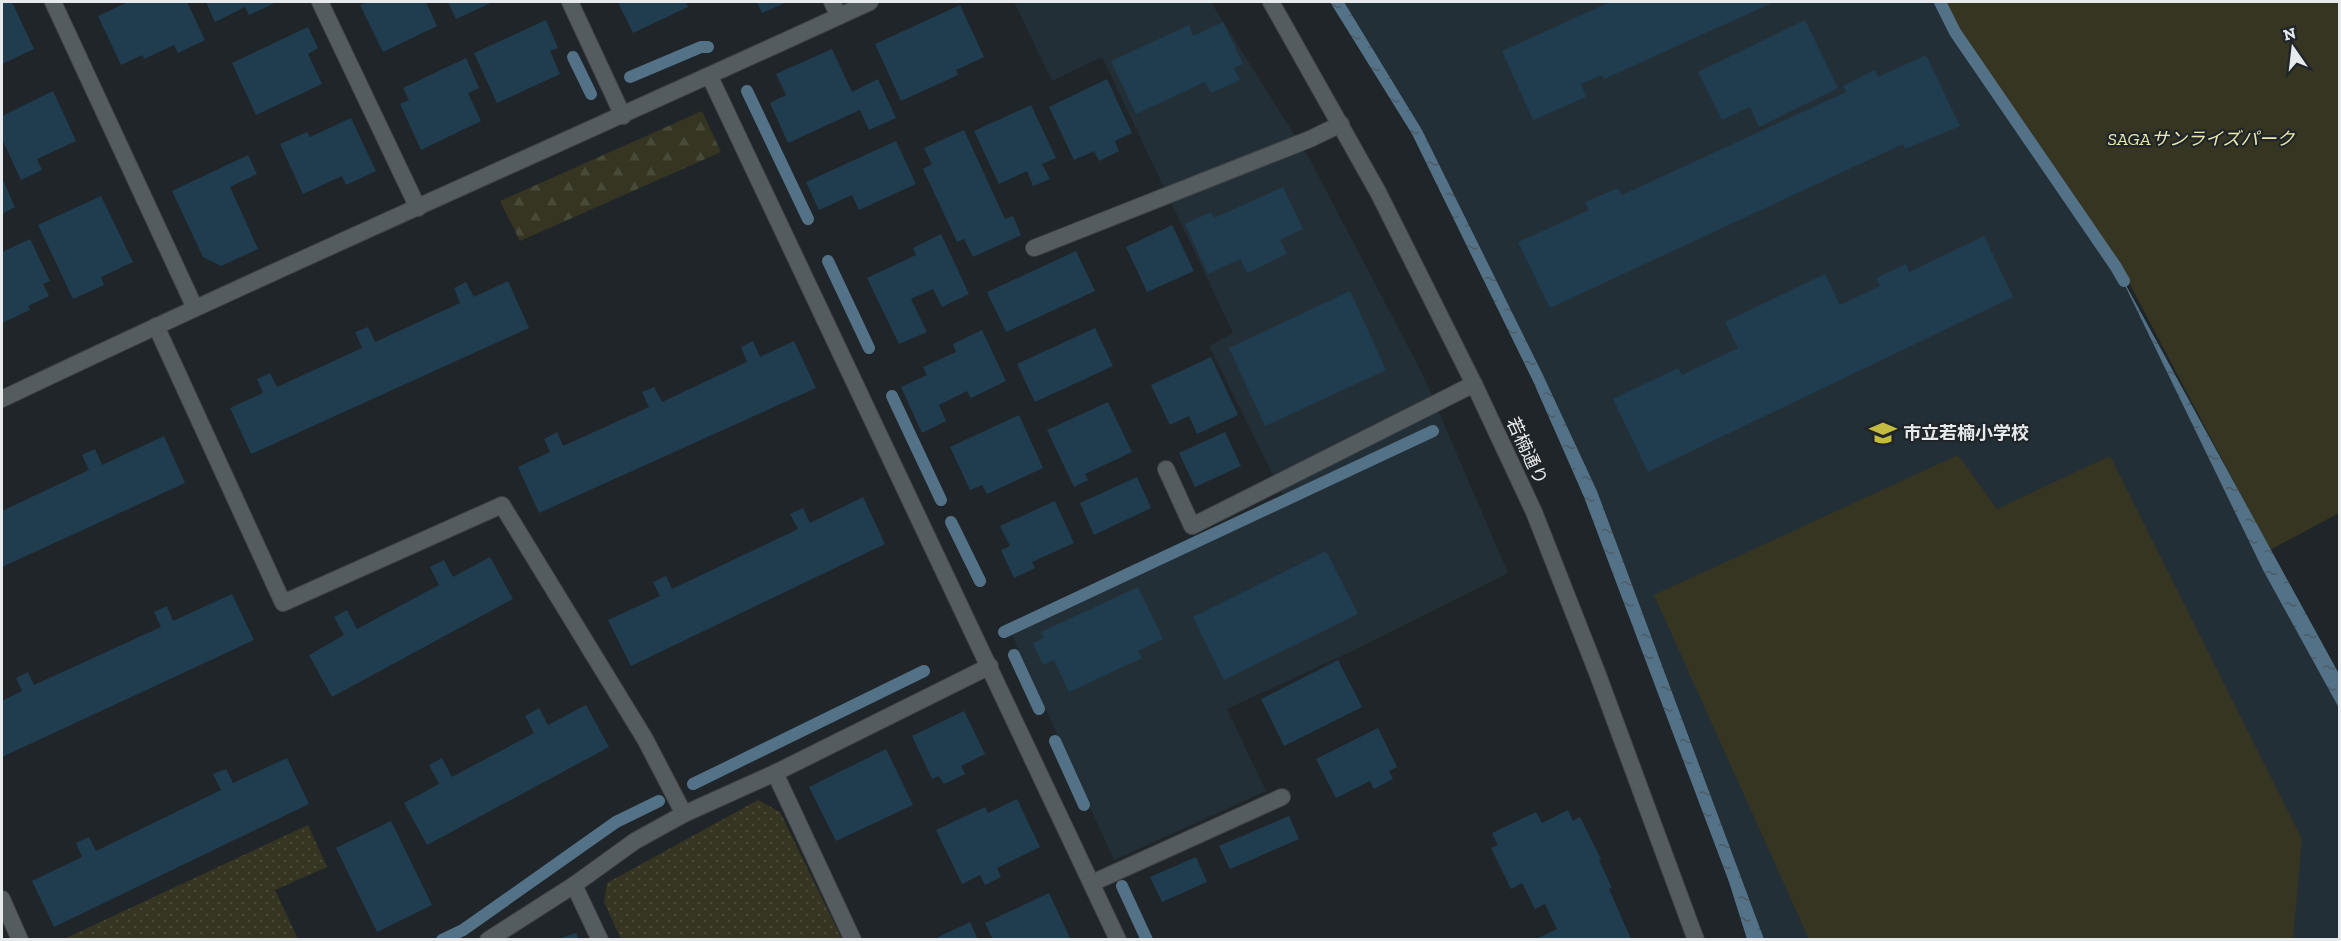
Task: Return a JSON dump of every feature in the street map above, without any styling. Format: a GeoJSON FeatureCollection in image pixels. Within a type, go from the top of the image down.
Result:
{"type":"FeatureCollection","features":[{"type":"Feature","properties":{"kind":"street"},"geometry":{"type":"LineString","coordinates":[[54,2],[195,308]]}},
{"type":"Feature","properties":{"kind":"street"},"geometry":{"type":"LineString","coordinates":[[320,2],[418,208]]}},
{"type":"Feature","properties":{"kind":"street"},"geometry":{"type":"LineString","coordinates":[[570,2],[623,116]]}},
{"type":"Feature","properties":{"kind":"street"},"geometry":{"type":"LineString","coordinates":[[3,395],[710,77],[835,9],[870,2]]}},
{"type":"Feature","properties":{"kind":"street","name":"若楠通り"},"geometry":{"type":"LineString","coordinates":[[1271,2],[1341,124],[1474,384],[1534,512],[1598,675],[1696,939]]}},
{"type":"Feature","properties":{"kind":"street"},"geometry":{"type":"LineString","coordinates":[[710,77],[1118,939]]}},
{"type":"Feature","properties":{"kind":"street"},"geometry":{"type":"LineString","coordinates":[[1034,248],[1310,139],[1341,124]]}},
{"type":"Feature","properties":{"kind":"street"},"geometry":{"type":"LineString","coordinates":[[156,326],[283,603],[502,505],[645,739],[684,814]]}},
{"type":"Feature","properties":{"kind":"street"},"geometry":{"type":"LineString","coordinates":[[1166,470],[1192,526],[1474,384]]}},
{"type":"Feature","properties":{"kind":"street"},"geometry":{"type":"LineString","coordinates":[[488,939],[574,885],[635,841],[684,814],[775,773],[990,666]]}},
{"type":"Feature","properties":{"kind":"street"},"geometry":{"type":"LineString","coordinates":[[775,773],[853,939]]}},
{"type":"Feature","properties":{"kind":"street"},"geometry":{"type":"LineString","coordinates":[[1092,883],[1282,797]]}},
{"type":"Feature","properties":{"kind":"street"},"geometry":{"type":"LineString","coordinates":[[574,885],[600,939]]}},
{"type":"Feature","properties":{"kind":"street"},"geometry":{"type":"LineString","coordinates":[[2,899],[20,939]]}},
{"type":"Feature","properties":{"kind":"shaded area"},"geometry":{"type":"Polygon","coordinates":[[[1014,2],[1211,2],[1309,158],[1422,373],[1508,573],[1354,650],[1227,709],[1266,791],[1114,860],[1008,626],[1283,495],[1209,346],[1233,333],[1102,57],[1052,81],[1014,2]]]}},
{"type":"Feature","properties":{"kind":"shaded area","name":"市立若楠小学校"},"geometry":{"type":"Polygon","coordinates":[[[1344,2],[1940,2],[1955,32],[2116,267],[2263,570],[2339,708],[2339,939],[1764,939],[1597,491],[1543,375],[1422,130],[1344,2]]]}},
{"type":"Feature","properties":{"kind":"green space","name":"SAGAサンライズパーク"},"geometry":{"type":"Polygon","coordinates":[[[1944,2],[2339,2],[2339,513],[2270,550],[2117,260],[1956,25],[1944,2]]]}},
{"type":"Feature","properties":{"kind":"green space"},"geometry":{"type":"Polygon","coordinates":[[[702,111],[721,152],[520,241],[500,201],[702,111]]]}},
{"type":"Feature","properties":{"kind":"green space"},"geometry":{"type":"Polygon","coordinates":[[[1958,455],[1997,509],[2110,456],[2302,839],[2293,939],[1809,939],[1654,595],[1958,455]]]}},
{"type":"Feature","properties":{"kind":"green space"},"geometry":{"type":"Polygon","coordinates":[[[758,800],[780,812],[842,939],[621,939],[604,902],[607,883],[758,800]]]}},
{"type":"Feature","properties":{"kind":"green space"},"geometry":{"type":"Polygon","coordinates":[[[308,825],[327,867],[275,890],[298,939],[64,939],[308,825]]]}},
{"type":"Feature","properties":{"kind":"water"},"geometry":{"type":"Polygon","coordinates":[[[1330,2],[1344,2],[1422,130],[1543,375],[1597,491],[1764,939],[1747,939],[1729,882],[1584,497],[1533,381],[1412,134],[1330,2]]]}},
{"type":"Feature","properties":{"kind":"water"},"geometry":{"type":"Polygon","coordinates":[[[2116,267],[2339,674],[2339,708],[2263,570],[2116,267]]]}},
{"type":"Feature","properties":{"kind":"building"},"geometry":{"type":"Polygon","coordinates":[[[2,2],[12,2],[34,49],[2,64],[2,2]]]}},
{"type":"Feature","properties":{"kind":"building"},"geometry":{"type":"Polygon","coordinates":[[[128,2],[187,2],[205,40],[178,53],[174,45],[144,59],[142,55],[121,65],[98,16],[128,2]]]}},
{"type":"Feature","properties":{"kind":"building"},"geometry":{"type":"Polygon","coordinates":[[[206,2],[277,2],[249,15],[245,7],[215,22],[206,2]]]}},
{"type":"Feature","properties":{"kind":"building"},"geometry":{"type":"Polygon","coordinates":[[[368,2],[426,2],[437,26],[383,52],[360,5],[368,2]]]}},
{"type":"Feature","properties":{"kind":"building"},"geometry":{"type":"Polygon","coordinates":[[[448,2],[493,2],[456,19],[448,2]]]}},
{"type":"Feature","properties":{"kind":"building"},"geometry":{"type":"Polygon","coordinates":[[[618,2],[686,2],[688,7],[633,33],[618,2]]]}},
{"type":"Feature","properties":{"kind":"building"},"geometry":{"type":"Polygon","coordinates":[[[757,2],[787,2],[762,13],[757,2]]]}},
{"type":"Feature","properties":{"kind":"building"},"geometry":{"type":"Polygon","coordinates":[[[1610,2],[1774,2],[1604,79],[1602,75],[1581,84],[1586,97],[1533,120],[1502,51],[1610,2]]]}},
{"type":"Feature","properties":{"kind":"building"},"geometry":{"type":"Polygon","coordinates":[[[960,5],[984,57],[956,70],[958,75],[901,101],[875,44],[960,5]]]}},
{"type":"Feature","properties":{"kind":"building"},"geometry":{"type":"Polygon","coordinates":[[[546,20],[558,48],[550,51],[560,74],[497,103],[474,53],[546,20]]]}},
{"type":"Feature","properties":{"kind":"building"},"geometry":{"type":"Polygon","coordinates":[[[1805,20],[1838,88],[1759,127],[1750,107],[1722,120],[1698,72],[1805,20]]]}},
{"type":"Feature","properties":{"kind":"building"},"geometry":{"type":"Polygon","coordinates":[[[1223,22],[1243,64],[1234,68],[1240,80],[1211,93],[1205,82],[1136,114],[1111,61],[1189,25],[1193,36],[1223,22]]]}},
{"type":"Feature","properties":{"kind":"building"},"geometry":{"type":"Polygon","coordinates":[[[308,27],[318,48],[308,54],[322,84],[256,115],[232,63],[308,27]]]}},
{"type":"Feature","properties":{"kind":"building"},"geometry":{"type":"Polygon","coordinates":[[[832,49],[852,92],[878,79],[896,118],[869,130],[860,110],[788,143],[770,103],[786,95],[776,74],[832,49]]]}},
{"type":"Feature","properties":{"kind":"building"},"geometry":{"type":"Polygon","coordinates":[[[1926,55],[1960,126],[1905,149],[1903,144],[1550,308],[1518,242],[1589,210],[1585,202],[1618,188],[1622,195],[1846,92],[1843,86],[1875,70],[1878,77],[1926,55]]]}},
{"type":"Feature","properties":{"kind":"building"},"geometry":{"type":"Polygon","coordinates":[[[466,58],[479,88],[468,93],[481,121],[421,150],[400,104],[409,100],[403,88],[466,58]]]}},
{"type":"Feature","properties":{"kind":"building"},"geometry":{"type":"Polygon","coordinates":[[[1107,79],[1132,133],[1115,141],[1119,151],[1099,161],[1094,151],[1074,160],[1049,107],[1107,79]]]}},
{"type":"Feature","properties":{"kind":"building"},"geometry":{"type":"Polygon","coordinates":[[[53,91],[76,141],[37,159],[42,170],[21,180],[2,139],[2,116],[53,91]]]}},
{"type":"Feature","properties":{"kind":"building"},"geometry":{"type":"Polygon","coordinates":[[[1031,105],[1056,158],[1042,164],[1050,179],[1033,186],[1027,171],[999,184],[974,131],[1031,105]]]}},
{"type":"Feature","properties":{"kind":"building"},"geometry":{"type":"Polygon","coordinates":[[[351,118],[376,171],[346,185],[342,176],[303,194],[280,144],[307,132],[310,137],[351,118]]]}},
{"type":"Feature","properties":{"kind":"building"},"geometry":{"type":"Polygon","coordinates":[[[964,130],[1005,219],[1013,216],[1021,235],[973,257],[964,239],[957,242],[923,169],[932,164],[924,148],[964,130]]]}},
{"type":"Feature","properties":{"kind":"building"},"geometry":{"type":"Polygon","coordinates":[[[896,141],[916,184],[859,210],[852,195],[819,210],[806,182],[896,141]]]}},
{"type":"Feature","properties":{"kind":"building"},"geometry":{"type":"Polygon","coordinates":[[[248,155],[257,174],[230,187],[258,249],[221,266],[203,257],[172,191],[248,155]]]}},
{"type":"Feature","properties":{"kind":"building"},"geometry":{"type":"Polygon","coordinates":[[[2,178],[15,207],[2,214],[2,178]]]}},
{"type":"Feature","properties":{"kind":"building"},"geometry":{"type":"Polygon","coordinates":[[[1283,187],[1303,229],[1280,240],[1287,254],[1247,273],[1240,259],[1208,274],[1185,224],[1211,212],[1214,218],[1283,187]]]}},
{"type":"Feature","properties":{"kind":"building"},"geometry":{"type":"Polygon","coordinates":[[[101,196],[133,262],[101,277],[104,285],[73,299],[38,225],[101,196]]]}},
{"type":"Feature","properties":{"kind":"building"},"geometry":{"type":"Polygon","coordinates":[[[1172,225],[1194,271],[1147,292],[1126,247],[1172,225]]]}},
{"type":"Feature","properties":{"kind":"building"},"geometry":{"type":"Polygon","coordinates":[[[941,234],[969,294],[942,307],[933,289],[911,299],[927,332],[899,344],[867,278],[916,255],[913,248],[941,234]]]}},
{"type":"Feature","properties":{"kind":"building"},"geometry":{"type":"Polygon","coordinates":[[[1984,236],[2013,297],[1648,472],[1613,399],[1678,368],[1682,375],[1738,348],[1725,322],[1825,274],[1840,305],[1880,286],[1876,278],[1906,264],[1909,272],[1984,236]]]}},
{"type":"Feature","properties":{"kind":"building"},"geometry":{"type":"Polygon","coordinates":[[[30,239],[50,281],[43,284],[49,296],[28,306],[30,310],[2,323],[2,252],[30,239]]]}},
{"type":"Feature","properties":{"kind":"building"},"geometry":{"type":"Polygon","coordinates":[[[1076,251],[1095,291],[1006,332],[987,292],[1076,251]]]}},
{"type":"Feature","properties":{"kind":"building"},"geometry":{"type":"Polygon","coordinates":[[[508,281],[529,328],[251,454],[230,408],[263,393],[257,379],[270,373],[277,387],[362,348],[355,332],[368,327],[375,342],[460,303],[454,288],[466,282],[474,297],[508,281]]]}},
{"type":"Feature","properties":{"kind":"building"},"geometry":{"type":"Polygon","coordinates":[[[1350,291],[1386,370],[1265,426],[1229,348],[1350,291]]]}},
{"type":"Feature","properties":{"kind":"building"},"geometry":{"type":"Polygon","coordinates":[[[1095,328],[1113,366],[1035,402],[1017,364],[1095,328]]]}},
{"type":"Feature","properties":{"kind":"building"},"geometry":{"type":"Polygon","coordinates":[[[982,330],[1006,381],[971,398],[967,391],[939,405],[946,421],[922,433],[901,387],[927,375],[923,367],[956,352],[953,344],[982,330]]]}},
{"type":"Feature","properties":{"kind":"building"},"geometry":{"type":"Polygon","coordinates":[[[753,341],[760,357],[794,341],[816,388],[539,513],[518,467],[550,452],[544,439],[557,432],[563,446],[649,407],[642,392],[654,387],[662,402],[747,362],[741,347],[753,341]]]}},
{"type":"Feature","properties":{"kind":"building"},"geometry":{"type":"Polygon","coordinates":[[[1211,357],[1238,415],[1197,434],[1189,416],[1170,425],[1151,385],[1211,357]]]}},
{"type":"Feature","properties":{"kind":"building"},"geometry":{"type":"Polygon","coordinates":[[[1108,402],[1132,452],[1085,474],[1088,480],[1074,487],[1047,430],[1108,402]]]}},
{"type":"Feature","properties":{"kind":"building"},"geometry":{"type":"Polygon","coordinates":[[[1019,415],[1043,468],[987,494],[982,485],[970,490],[950,447],[1019,415]]]}},
{"type":"Feature","properties":{"kind":"building"},"geometry":{"type":"Polygon","coordinates":[[[1225,432],[1241,466],[1195,487],[1179,453],[1225,432]]]}},
{"type":"Feature","properties":{"kind":"building"},"geometry":{"type":"Polygon","coordinates":[[[164,436],[185,483],[2,567],[2,511],[89,470],[82,455],[95,449],[102,465],[164,436]]]}},
{"type":"Feature","properties":{"kind":"building"},"geometry":{"type":"Polygon","coordinates":[[[1137,477],[1151,508],[1094,535],[1080,503],[1137,477]]]}},
{"type":"Feature","properties":{"kind":"building"},"geometry":{"type":"Polygon","coordinates":[[[863,497],[885,544],[631,666],[608,620],[660,596],[653,582],[666,576],[672,589],[798,529],[790,514],[803,508],[810,523],[863,497]]]}},
{"type":"Feature","properties":{"kind":"building"},"geometry":{"type":"Polygon","coordinates":[[[1055,501],[1074,543],[1032,562],[1035,568],[1014,578],[1001,550],[1010,546],[1000,526],[1055,501]]]}},
{"type":"Feature","properties":{"kind":"building"},"geometry":{"type":"Polygon","coordinates":[[[1326,551],[1358,614],[1224,680],[1193,617],[1326,551]]]}},
{"type":"Feature","properties":{"kind":"building"},"geometry":{"type":"Polygon","coordinates":[[[490,557],[513,599],[332,697],[309,655],[344,635],[334,617],[347,610],[357,629],[439,585],[430,567],[444,560],[453,577],[490,557]]]}},
{"type":"Feature","properties":{"kind":"building"},"geometry":{"type":"Polygon","coordinates":[[[1138,587],[1163,639],[1138,651],[1142,658],[1069,692],[1054,660],[1043,665],[1033,643],[1044,638],[1041,632],[1138,587]]]}},
{"type":"Feature","properties":{"kind":"building"},"geometry":{"type":"Polygon","coordinates":[[[232,594],[254,640],[2,757],[2,701],[22,691],[16,678],[28,672],[34,685],[161,627],[154,612],[167,606],[173,621],[232,594]]]}},
{"type":"Feature","properties":{"kind":"building"},"geometry":{"type":"Polygon","coordinates":[[[1338,660],[1362,707],[1284,746],[1261,699],[1338,660]]]}},
{"type":"Feature","properties":{"kind":"building"},"geometry":{"type":"Polygon","coordinates":[[[586,705],[609,747],[427,845],[404,803],[439,784],[429,765],[442,758],[452,777],[534,733],[525,716],[539,708],[548,725],[586,705]]]}},
{"type":"Feature","properties":{"kind":"building"},"geometry":{"type":"Polygon","coordinates":[[[964,711],[985,754],[961,766],[965,774],[944,784],[939,776],[932,779],[912,736],[964,711]]]}},
{"type":"Feature","properties":{"kind":"building"},"geometry":{"type":"Polygon","coordinates":[[[1378,728],[1397,767],[1389,771],[1393,779],[1374,789],[1370,781],[1336,798],[1316,759],[1378,728]]]}},
{"type":"Feature","properties":{"kind":"building"},"geometry":{"type":"Polygon","coordinates":[[[886,749],[913,805],[836,841],[809,787],[886,749]]]}},
{"type":"Feature","properties":{"kind":"building"},"geometry":{"type":"Polygon","coordinates":[[[287,758],[309,804],[54,927],[32,881],[82,857],[76,843],[89,837],[96,851],[221,790],[213,774],[226,769],[233,783],[287,758]]]}},
{"type":"Feature","properties":{"kind":"building"},"geometry":{"type":"Polygon","coordinates":[[[1017,799],[1040,847],[997,868],[1001,877],[985,885],[980,875],[962,884],[936,830],[985,807],[988,813],[1017,799]]]}},
{"type":"Feature","properties":{"kind":"building"},"geometry":{"type":"Polygon","coordinates":[[[1568,810],[1573,821],[1580,817],[1601,859],[1599,860],[1612,888],[1609,889],[1631,939],[1629,940],[1534,940],[1557,929],[1545,904],[1535,909],[1522,883],[1511,889],[1491,848],[1498,845],[1492,833],[1536,812],[1542,823],[1568,810]]]}},
{"type":"Feature","properties":{"kind":"building"},"geometry":{"type":"Polygon","coordinates":[[[1289,816],[1299,839],[1230,869],[1219,846],[1289,816]]]}},
{"type":"Feature","properties":{"kind":"building"},"geometry":{"type":"Polygon","coordinates":[[[391,821],[432,905],[377,932],[336,848],[391,821]]]}},
{"type":"Feature","properties":{"kind":"building"},"geometry":{"type":"Polygon","coordinates":[[[1196,857],[1207,882],[1162,902],[1150,877],[1196,857]]]}},
{"type":"Feature","properties":{"kind":"building"},"geometry":{"type":"Polygon","coordinates":[[[1049,893],[1071,940],[993,940],[985,923],[1049,893]]]}},
{"type":"Feature","properties":{"kind":"building"},"geometry":{"type":"Polygon","coordinates":[[[970,922],[978,940],[932,940],[970,922]]]}},
{"type":"Feature","properties":{"kind":"building"},"geometry":{"type":"Polygon","coordinates":[[[576,933],[579,940],[558,940],[558,939],[576,933]]]}},
{"type":"Feature","properties":{"kind":"waterway"},"geometry":{"type":"LineString","coordinates":[[1940,2],[1955,32],[2124,281]]}},
{"type":"Feature","properties":{"kind":"waterway"},"geometry":{"type":"LineString","coordinates":[[630,77],[701,47],[708,47]]}},
{"type":"Feature","properties":{"kind":"waterway"},"geometry":{"type":"LineString","coordinates":[[573,57],[591,94]]}},
{"type":"Feature","properties":{"kind":"waterway"},"geometry":{"type":"LineString","coordinates":[[747,91],[808,219]]}},
{"type":"Feature","properties":{"kind":"waterway"},"geometry":{"type":"LineString","coordinates":[[828,261],[869,348]]}},
{"type":"Feature","properties":{"kind":"waterway"},"geometry":{"type":"LineString","coordinates":[[892,396],[941,500]]}},
{"type":"Feature","properties":{"kind":"waterway"},"geometry":{"type":"LineString","coordinates":[[1004,632],[1433,431]]}},
{"type":"Feature","properties":{"kind":"waterway"},"geometry":{"type":"LineString","coordinates":[[951,522],[980,581]]}},
{"type":"Feature","properties":{"kind":"waterway"},"geometry":{"type":"LineString","coordinates":[[1014,655],[1039,709]]}},
{"type":"Feature","properties":{"kind":"waterway"},"geometry":{"type":"LineString","coordinates":[[693,784],[924,671]]}},
{"type":"Feature","properties":{"kind":"waterway"},"geometry":{"type":"LineString","coordinates":[[1055,741],[1084,805]]}},
{"type":"Feature","properties":{"kind":"waterway"},"geometry":{"type":"LineString","coordinates":[[442,940],[463,930],[616,822],[659,801]]}},
{"type":"Feature","properties":{"kind":"waterway"},"geometry":{"type":"LineString","coordinates":[[1122,886],[1147,940]]}},
{"type":"Feature","properties":{"kind":"place","name":"市立若楠小学校"},"geometry":{"type":"Point","coordinates":[1883,433]}}]}
